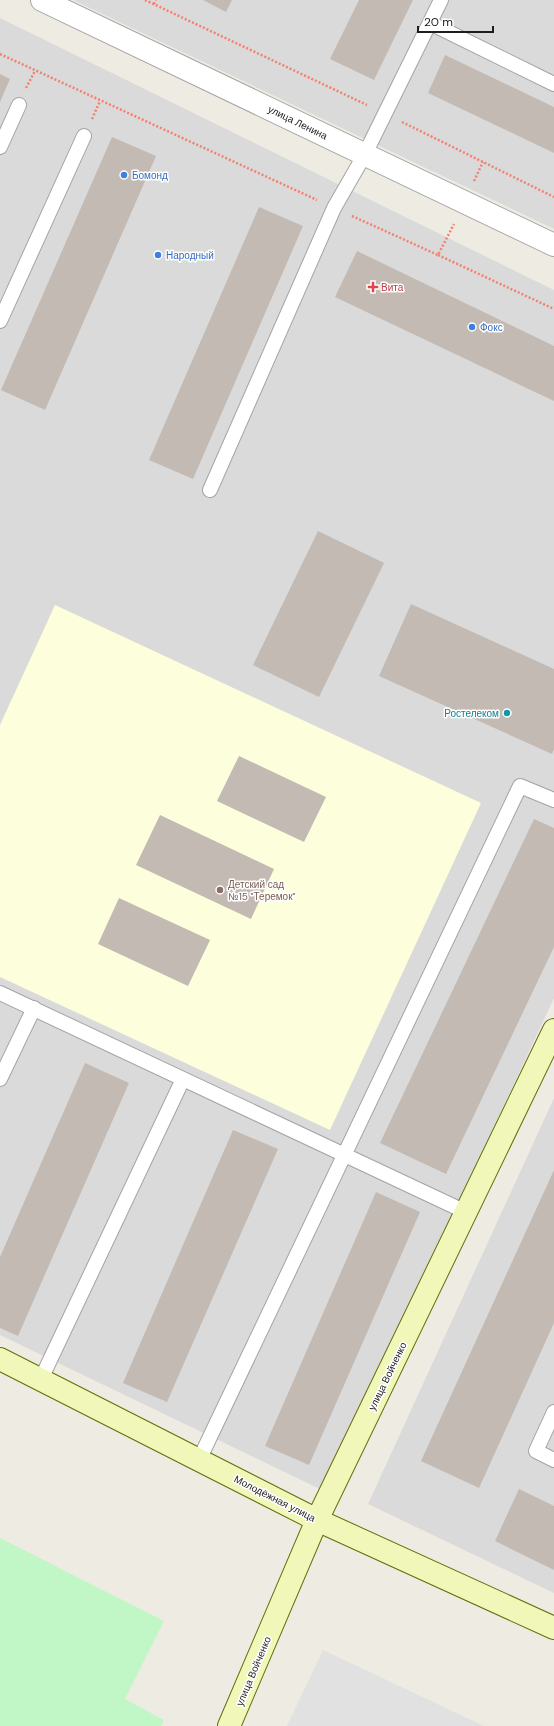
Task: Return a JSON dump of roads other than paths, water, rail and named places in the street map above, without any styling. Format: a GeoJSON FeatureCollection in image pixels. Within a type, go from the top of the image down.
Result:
{"type":"FeatureCollection","features":[{"type":"Feature","properties":{"kind":"main road","name":"улица Войченко"},"geometry":{"type":"LineString","coordinates":[[229,1726],[317,1520],[554,1030]]}},
{"type":"Feature","properties":{"kind":"main road","name":"Молодёжная улица"},"geometry":{"type":"LineString","coordinates":[[0,1359],[317,1520],[554,1628]]}},
{"type":"Feature","properties":{"kind":"street","name":"улица Ленина"},"geometry":{"type":"LineString","coordinates":[[42,0],[554,245]]}},
{"type":"Feature","properties":{"kind":"lane"},"geometry":{"type":"LineString","coordinates":[[210,490],[334,208],[365,154],[441,0]]}},
{"type":"Feature","properties":{"kind":"lane"},"geometry":{"type":"LineString","coordinates":[[430,24],[554,84]]}},
{"type":"Feature","properties":{"kind":"lane"},"geometry":{"type":"LineString","coordinates":[[0,148],[19,105]]}},
{"type":"Feature","properties":{"kind":"lane"},"geometry":{"type":"LineString","coordinates":[[0,321],[84,136]]}},
{"type":"Feature","properties":{"kind":"lane"},"geometry":{"type":"LineString","coordinates":[[199,1460],[520,786],[554,800]]}},
{"type":"Feature","properties":{"kind":"lane"},"geometry":{"type":"LineString","coordinates":[[0,992],[466,1212]]}},
{"type":"Feature","properties":{"kind":"lane"},"geometry":{"type":"LineString","coordinates":[[0,1079],[34,1008]]}},
{"type":"Feature","properties":{"kind":"lane"},"geometry":{"type":"LineString","coordinates":[[41,1379],[184,1079]]}},
{"type":"Feature","properties":{"kind":"lane"},"geometry":{"type":"LineString","coordinates":[[554,1412],[536,1451],[554,1460]]}},
{"type":"Feature","properties":{"kind":"place","name":"Бомонд"},"geometry":{"type":"Point","coordinates":[124,175]}},
{"type":"Feature","properties":{"kind":"place","name":"Народный"},"geometry":{"type":"Point","coordinates":[158,255]}},
{"type":"Feature","properties":{"kind":"place","name":"Вита"},"geometry":{"type":"Point","coordinates":[373,287]}},
{"type":"Feature","properties":{"kind":"place","name":"Фокс"},"geometry":{"type":"Point","coordinates":[472,327]}},
{"type":"Feature","properties":{"kind":"place","name":"Ростелеком"},"geometry":{"type":"Point","coordinates":[507,713]}},
{"type":"Feature","properties":{"kind":"place","name":"Детский сад №15 \"Теремок\""},"geometry":{"type":"Point","coordinates":[220,890]}}]}
